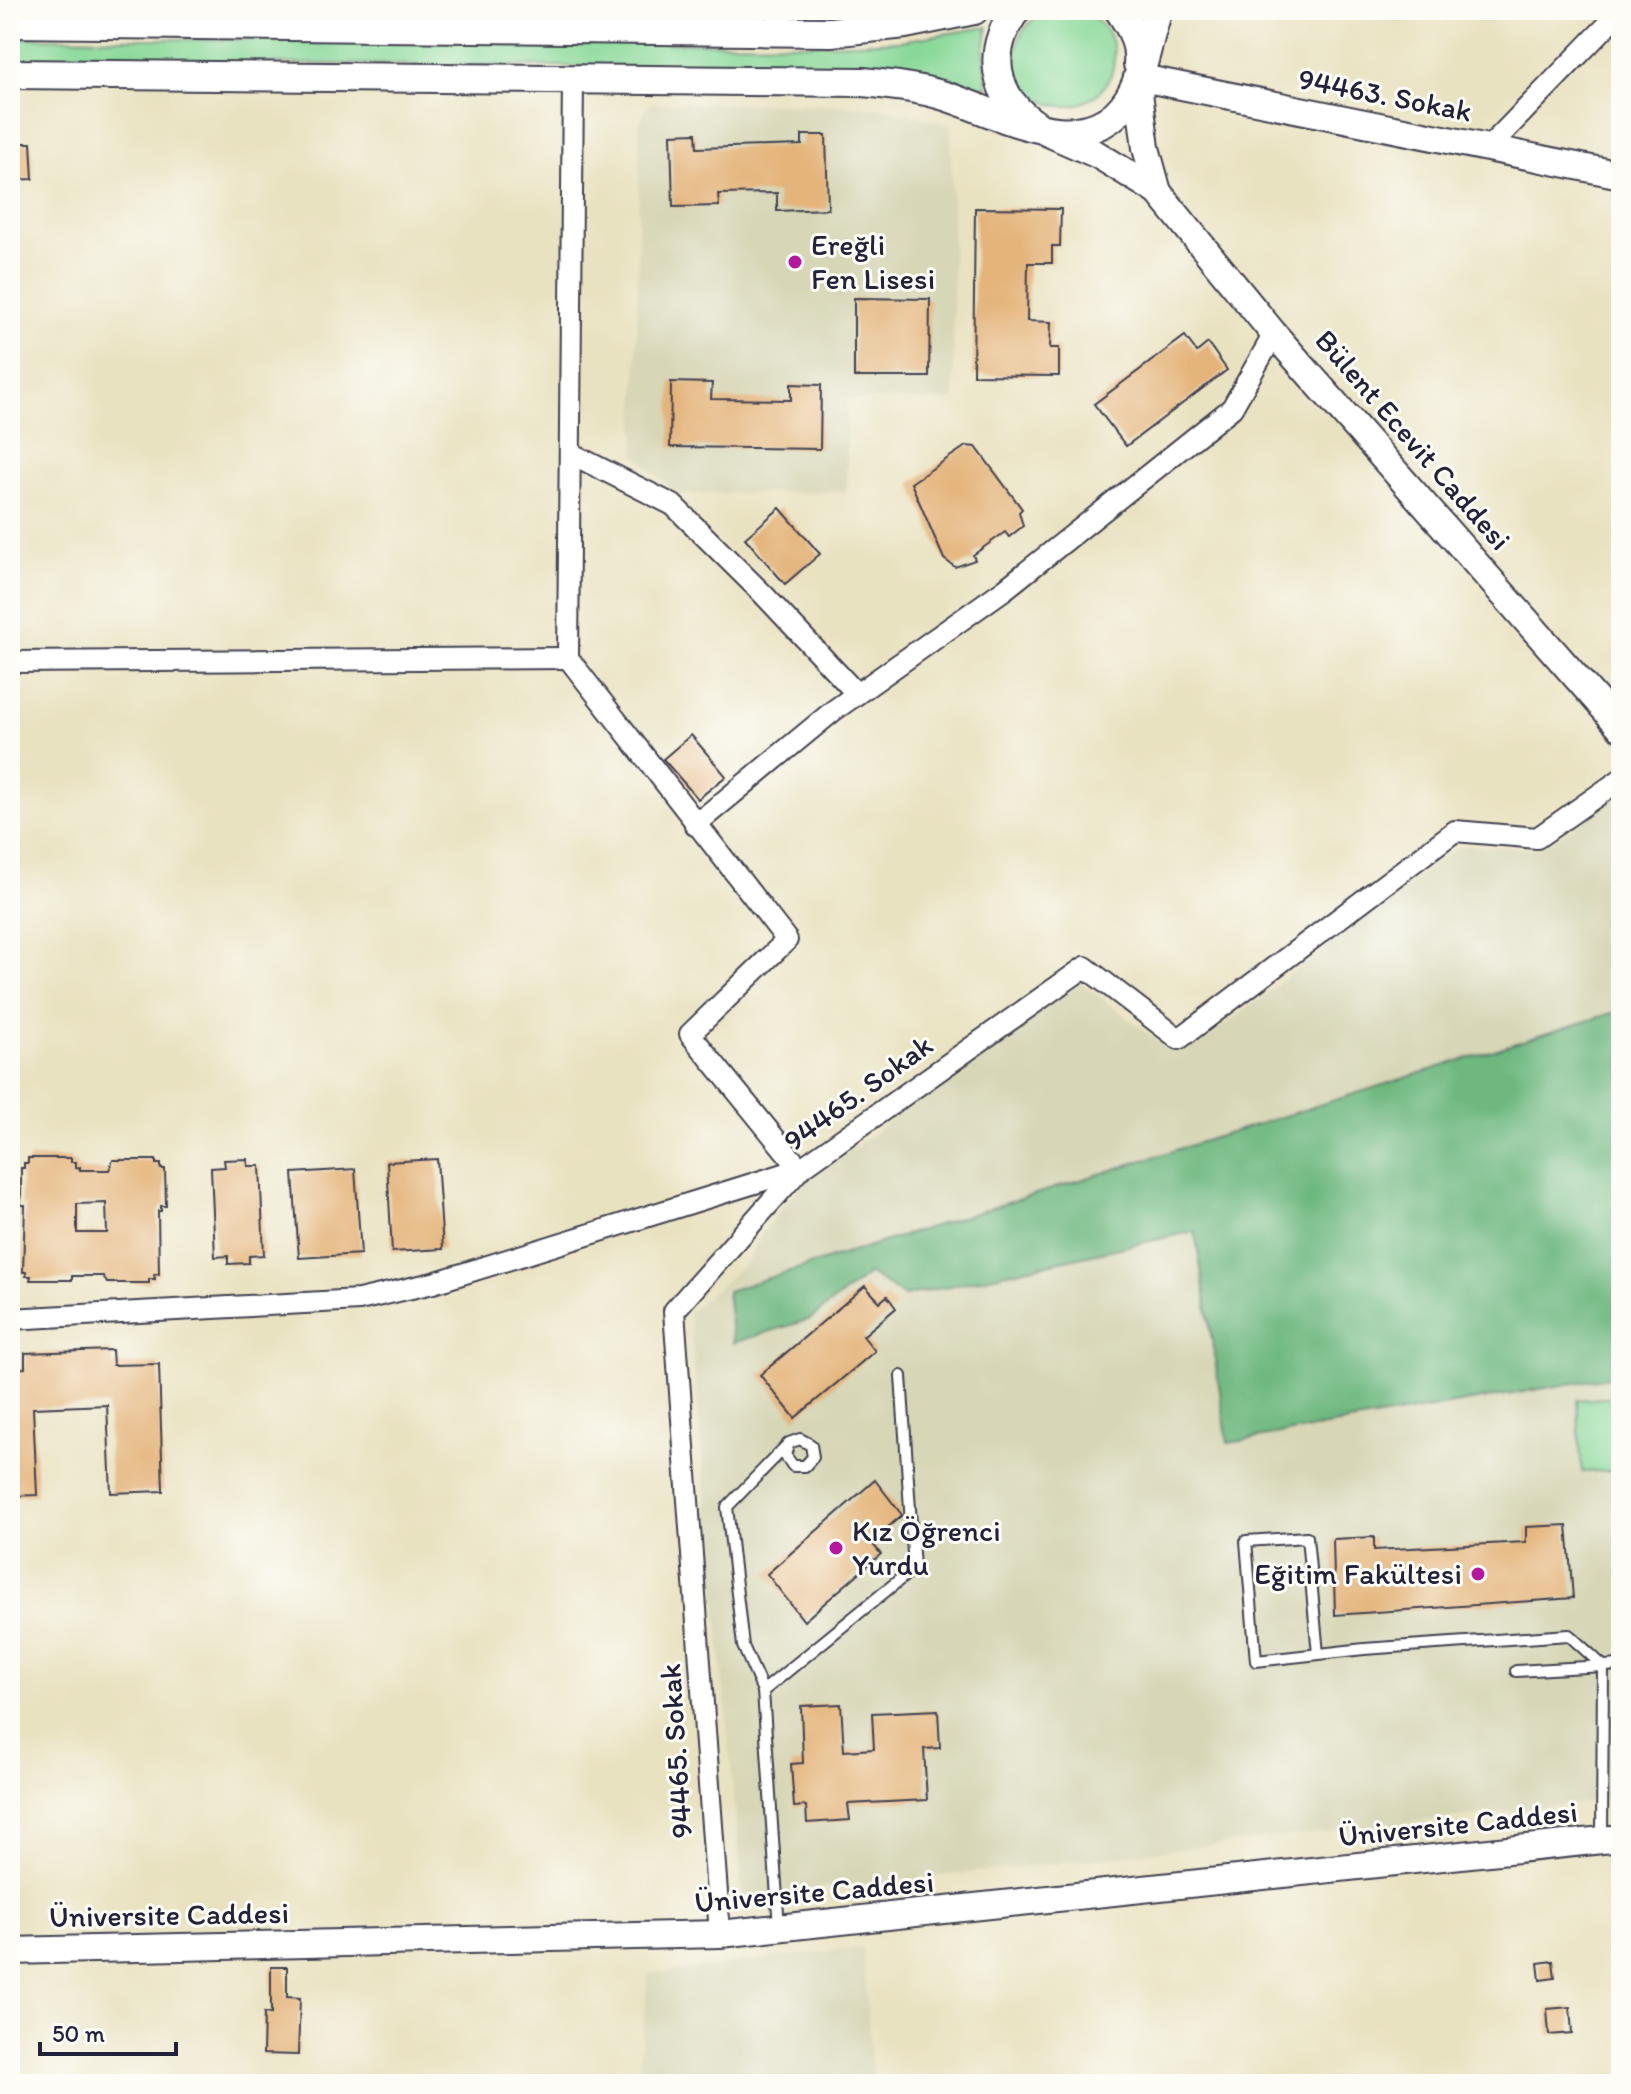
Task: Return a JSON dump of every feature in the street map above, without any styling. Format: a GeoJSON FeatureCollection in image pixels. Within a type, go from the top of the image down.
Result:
{"type":"FeatureCollection","features":[{"type":"Feature","properties":{"kind":"main road"},"geometry":{"type":"LineString","coordinates":[[10,23],[831,32],[905,24],[974,10]]}},
{"type":"Feature","properties":{"kind":"main road"},"geometry":{"type":"LineString","coordinates":[[1016,10],[1002,32],[996,55],[999,79],[1009,101],[1046,132]]}},
{"type":"Feature","properties":{"kind":"main road"},"geometry":{"type":"LineString","coordinates":[[1119,10],[1133,30],[1136,41],[1139,53],[1137,77]]}},
{"type":"Feature","properties":{"kind":"main road"},"geometry":{"type":"LineString","coordinates":[[10,74],[573,78],[888,85],[915,88],[947,97],[1046,132],[1070,132],[1093,127],[1113,115],[1129,98],[1158,10]]}},
{"type":"Feature","properties":{"kind":"street"},"geometry":{"type":"LineString","coordinates":[[1488,148],[1621,11]]}},
{"type":"Feature","properties":{"kind":"street","name":"Bülent Ecevit Caddesi"},"geometry":{"type":"LineString","coordinates":[[1137,77],[1146,148],[1158,192]]}},
{"type":"Feature","properties":{"kind":"street","name":"94463. Sokak"},"geometry":{"type":"LineString","coordinates":[[1137,77],[1621,175]]}},
{"type":"Feature","properties":{"kind":"street"},"geometry":{"type":"LineString","coordinates":[[10,1319],[359,1300],[433,1283],[800,1169],[690,1034],[787,940],[568,658],[573,78]]}},
{"type":"Feature","properties":{"kind":"street","name":"Bülent Ecevit Caddesi"},"geometry":{"type":"LineString","coordinates":[[1046,132],[1098,155],[1158,192],[1274,334],[1621,728]]}},
{"type":"Feature","properties":{"kind":"street"},"geometry":{"type":"LineString","coordinates":[[695,825],[857,694],[1005,589],[1232,408],[1274,334]]}},
{"type":"Feature","properties":{"kind":"street"},"geometry":{"type":"LineString","coordinates":[[570,453],[673,505],[763,594],[857,694]]}},
{"type":"Feature","properties":{"kind":"street"},"geometry":{"type":"LineString","coordinates":[[10,662],[568,658]]}},
{"type":"Feature","properties":{"kind":"street","name":"94465. Sokak"},"geometry":{"type":"LineString","coordinates":[[720,1934],[674,1311],[800,1169],[1085,967],[1179,1039],[1455,831],[1537,838],[1621,779]]}},
{"type":"Feature","properties":{"kind":"street","name":"Üniversite Caddesi"},"geometry":{"type":"LineString","coordinates":[[10,1951],[779,1930],[1612,1839]]}},
{"type":"Feature","properties":{"kind":"lane"},"geometry":{"type":"LineString","coordinates":[[763,1691],[914,1568],[901,1376]]}},
{"type":"Feature","properties":{"kind":"lane"},"geometry":{"type":"LineString","coordinates":[[779,1930],[763,1691],[743,1646],[727,1507],[789,1443]]}},
{"type":"Feature","properties":{"kind":"lane"},"geometry":{"type":"LineString","coordinates":[[1318,1654],[1307,1537],[1246,1541],[1256,1661],[1569,1635],[1603,1666],[1612,1839]]}},
{"type":"Feature","properties":{"kind":"lane"},"geometry":{"type":"LineString","coordinates":[[1516,1671],[1621,1665]]}},
{"type":"Feature","properties":{"kind":"shaded area","name":"Ereğli Fen Lisesi"},"geometry":{"type":"Polygon","coordinates":[[[650,103],[827,104],[888,109],[951,125],[954,400],[847,399],[847,492],[677,494],[635,454],[640,121],[650,103]]]}},
{"type":"Feature","properties":{"kind":"shaded area"},"geometry":{"type":"Polygon","coordinates":[[[1621,792],[1621,1798],[743,1896],[689,1312],[747,1262],[765,1229],[801,1186],[1080,982],[1168,1049],[1197,1046],[1449,853],[1465,846],[1538,849],[1621,792]]]}},
{"type":"Feature","properties":{"kind":"shaded area"},"geometry":{"type":"Polygon","coordinates":[[[863,1947],[873,2084],[638,2084],[648,1974],[863,1947]]]}},
{"type":"Feature","properties":{"kind":"green space"},"geometry":{"type":"Polygon","coordinates":[[[1065,8],[1084,11],[1100,22],[1111,38],[1114,57],[1111,76],[1100,92],[1084,103],[1065,106],[1046,103],[1030,92],[1019,76],[1016,57],[1019,38],[1030,22],[1046,11],[1065,8]]]}},
{"type":"Feature","properties":{"kind":"green space"},"geometry":{"type":"Polygon","coordinates":[[[988,27],[984,49],[987,87],[892,71],[851,69],[10,61],[10,38],[831,44],[900,41],[988,27]]]}},
{"type":"Feature","properties":{"kind":"green space"},"geometry":{"type":"Polygon","coordinates":[[[1621,1010],[1621,1375],[1228,1443],[1195,1231],[905,1296],[869,1274],[810,1319],[733,1343],[727,1291],[1621,1010]]]}},
{"type":"Feature","properties":{"kind":"green space"},"geometry":{"type":"Polygon","coordinates":[[[1621,1397],[1621,1470],[1582,1472],[1577,1400],[1621,1397]]]}},
{"type":"Feature","properties":{"kind":"building"},"geometry":{"type":"Polygon","coordinates":[[[696,133],[697,148],[802,145],[802,135],[826,135],[828,209],[777,211],[777,193],[718,194],[719,206],[673,207],[671,134],[696,133]]]}},
{"type":"Feature","properties":{"kind":"building"},"geometry":{"type":"Polygon","coordinates":[[[12,143],[31,143],[33,179],[13,180],[12,143]]]}},
{"type":"Feature","properties":{"kind":"building"},"geometry":{"type":"Polygon","coordinates":[[[975,208],[1061,209],[1060,246],[1052,246],[1052,263],[1028,263],[1027,321],[1051,322],[1050,348],[1059,348],[1059,376],[973,375],[975,208]]]}},
{"type":"Feature","properties":{"kind":"building"},"geometry":{"type":"Polygon","coordinates":[[[854,298],[930,299],[929,377],[854,377],[854,298]]]}},
{"type":"Feature","properties":{"kind":"building"},"geometry":{"type":"Polygon","coordinates":[[[1185,336],[1197,352],[1208,343],[1227,370],[1126,446],[1094,404],[1185,336]]]}},
{"type":"Feature","properties":{"kind":"building"},"geometry":{"type":"Polygon","coordinates":[[[671,382],[712,383],[711,399],[791,400],[791,384],[821,385],[820,449],[670,447],[671,382]]]}},
{"type":"Feature","properties":{"kind":"building"},"geometry":{"type":"Polygon","coordinates":[[[966,446],[976,447],[1022,509],[1019,512],[1023,526],[1009,537],[1005,532],[973,555],[975,560],[955,567],[944,559],[911,483],[966,446]]]}},
{"type":"Feature","properties":{"kind":"building"},"geometry":{"type":"Polygon","coordinates":[[[780,508],[820,554],[785,584],[745,538],[780,508]]]}},
{"type":"Feature","properties":{"kind":"building"},"geometry":{"type":"Polygon","coordinates":[[[691,735],[726,776],[698,799],[663,759],[691,735]]]}},
{"type":"Feature","properties":{"kind":"building"},"geometry":{"type":"Polygon","coordinates":[[[28,1158],[71,1158],[80,1170],[109,1170],[113,1160],[156,1160],[156,1164],[161,1164],[161,1169],[165,1169],[166,1206],[161,1206],[161,1211],[158,1211],[159,1274],[154,1274],[155,1279],[149,1279],[149,1283],[107,1283],[103,1276],[30,1280],[31,1276],[23,1272],[25,1205],[21,1205],[21,1168],[28,1163],[28,1158]],[[106,1203],[77,1204],[77,1233],[107,1233],[106,1203]]]}},
{"type":"Feature","properties":{"kind":"building"},"geometry":{"type":"Polygon","coordinates":[[[247,1159],[248,1166],[260,1166],[264,1255],[249,1256],[249,1263],[228,1264],[228,1256],[215,1257],[211,1168],[225,1167],[224,1160],[247,1159]]]}},
{"type":"Feature","properties":{"kind":"building"},"geometry":{"type":"Polygon","coordinates":[[[437,1159],[443,1249],[392,1252],[387,1162],[437,1159]]]}},
{"type":"Feature","properties":{"kind":"building"},"geometry":{"type":"Polygon","coordinates":[[[355,1169],[361,1254],[299,1258],[293,1173],[355,1169]]]}},
{"type":"Feature","properties":{"kind":"building"},"geometry":{"type":"Polygon","coordinates":[[[865,1286],[880,1302],[887,1296],[896,1308],[863,1336],[875,1351],[795,1418],[760,1375],[865,1286]]]}},
{"type":"Feature","properties":{"kind":"building"},"geometry":{"type":"Polygon","coordinates":[[[112,1350],[113,1365],[159,1364],[163,1491],[111,1493],[107,1405],[33,1408],[37,1495],[10,1496],[10,1369],[25,1368],[25,1353],[112,1350]]]}},
{"type":"Feature","properties":{"kind":"building","name":"Kız Öğrenci Yurdu"},"geometry":{"type":"Polygon","coordinates":[[[875,1480],[902,1515],[871,1542],[881,1554],[804,1621],[767,1574],[875,1480]]]}},
{"type":"Feature","properties":{"kind":"building","name":"Eğitim Fakültesi"},"geometry":{"type":"Polygon","coordinates":[[[1567,1525],[1573,1598],[1335,1615],[1333,1539],[1374,1537],[1374,1550],[1526,1542],[1526,1527],[1567,1525]]]}},
{"type":"Feature","properties":{"kind":"building"},"geometry":{"type":"Polygon","coordinates":[[[841,1704],[844,1751],[874,1749],[872,1713],[938,1710],[940,1748],[924,1749],[927,1800],[848,1804],[850,1820],[807,1823],[806,1806],[794,1807],[791,1764],[803,1763],[801,1706],[841,1704]]]}},
{"type":"Feature","properties":{"kind":"building"},"geometry":{"type":"Polygon","coordinates":[[[1553,1961],[1555,1978],[1540,1980],[1538,1963],[1553,1961]]]}},
{"type":"Feature","properties":{"kind":"building"},"geometry":{"type":"Polygon","coordinates":[[[271,1967],[287,1967],[287,1997],[300,1998],[298,2055],[263,2054],[264,2013],[271,2014],[271,1967]]]}},
{"type":"Feature","properties":{"kind":"building"},"geometry":{"type":"Polygon","coordinates":[[[1570,2007],[1572,2033],[1549,2035],[1547,2009],[1570,2007]]]}},
{"type":"Feature","properties":{"kind":"place","name":"Ereğli Fen Lisesi"},"geometry":{"type":"Point","coordinates":[795,262]}},
{"type":"Feature","properties":{"kind":"place","name":"Kız Öğrenci Yurdu"},"geometry":{"type":"Point","coordinates":[836,1548]}},
{"type":"Feature","properties":{"kind":"place","name":"Eğitim Fakültesi"},"geometry":{"type":"Point","coordinates":[1478,1574]}}]}
